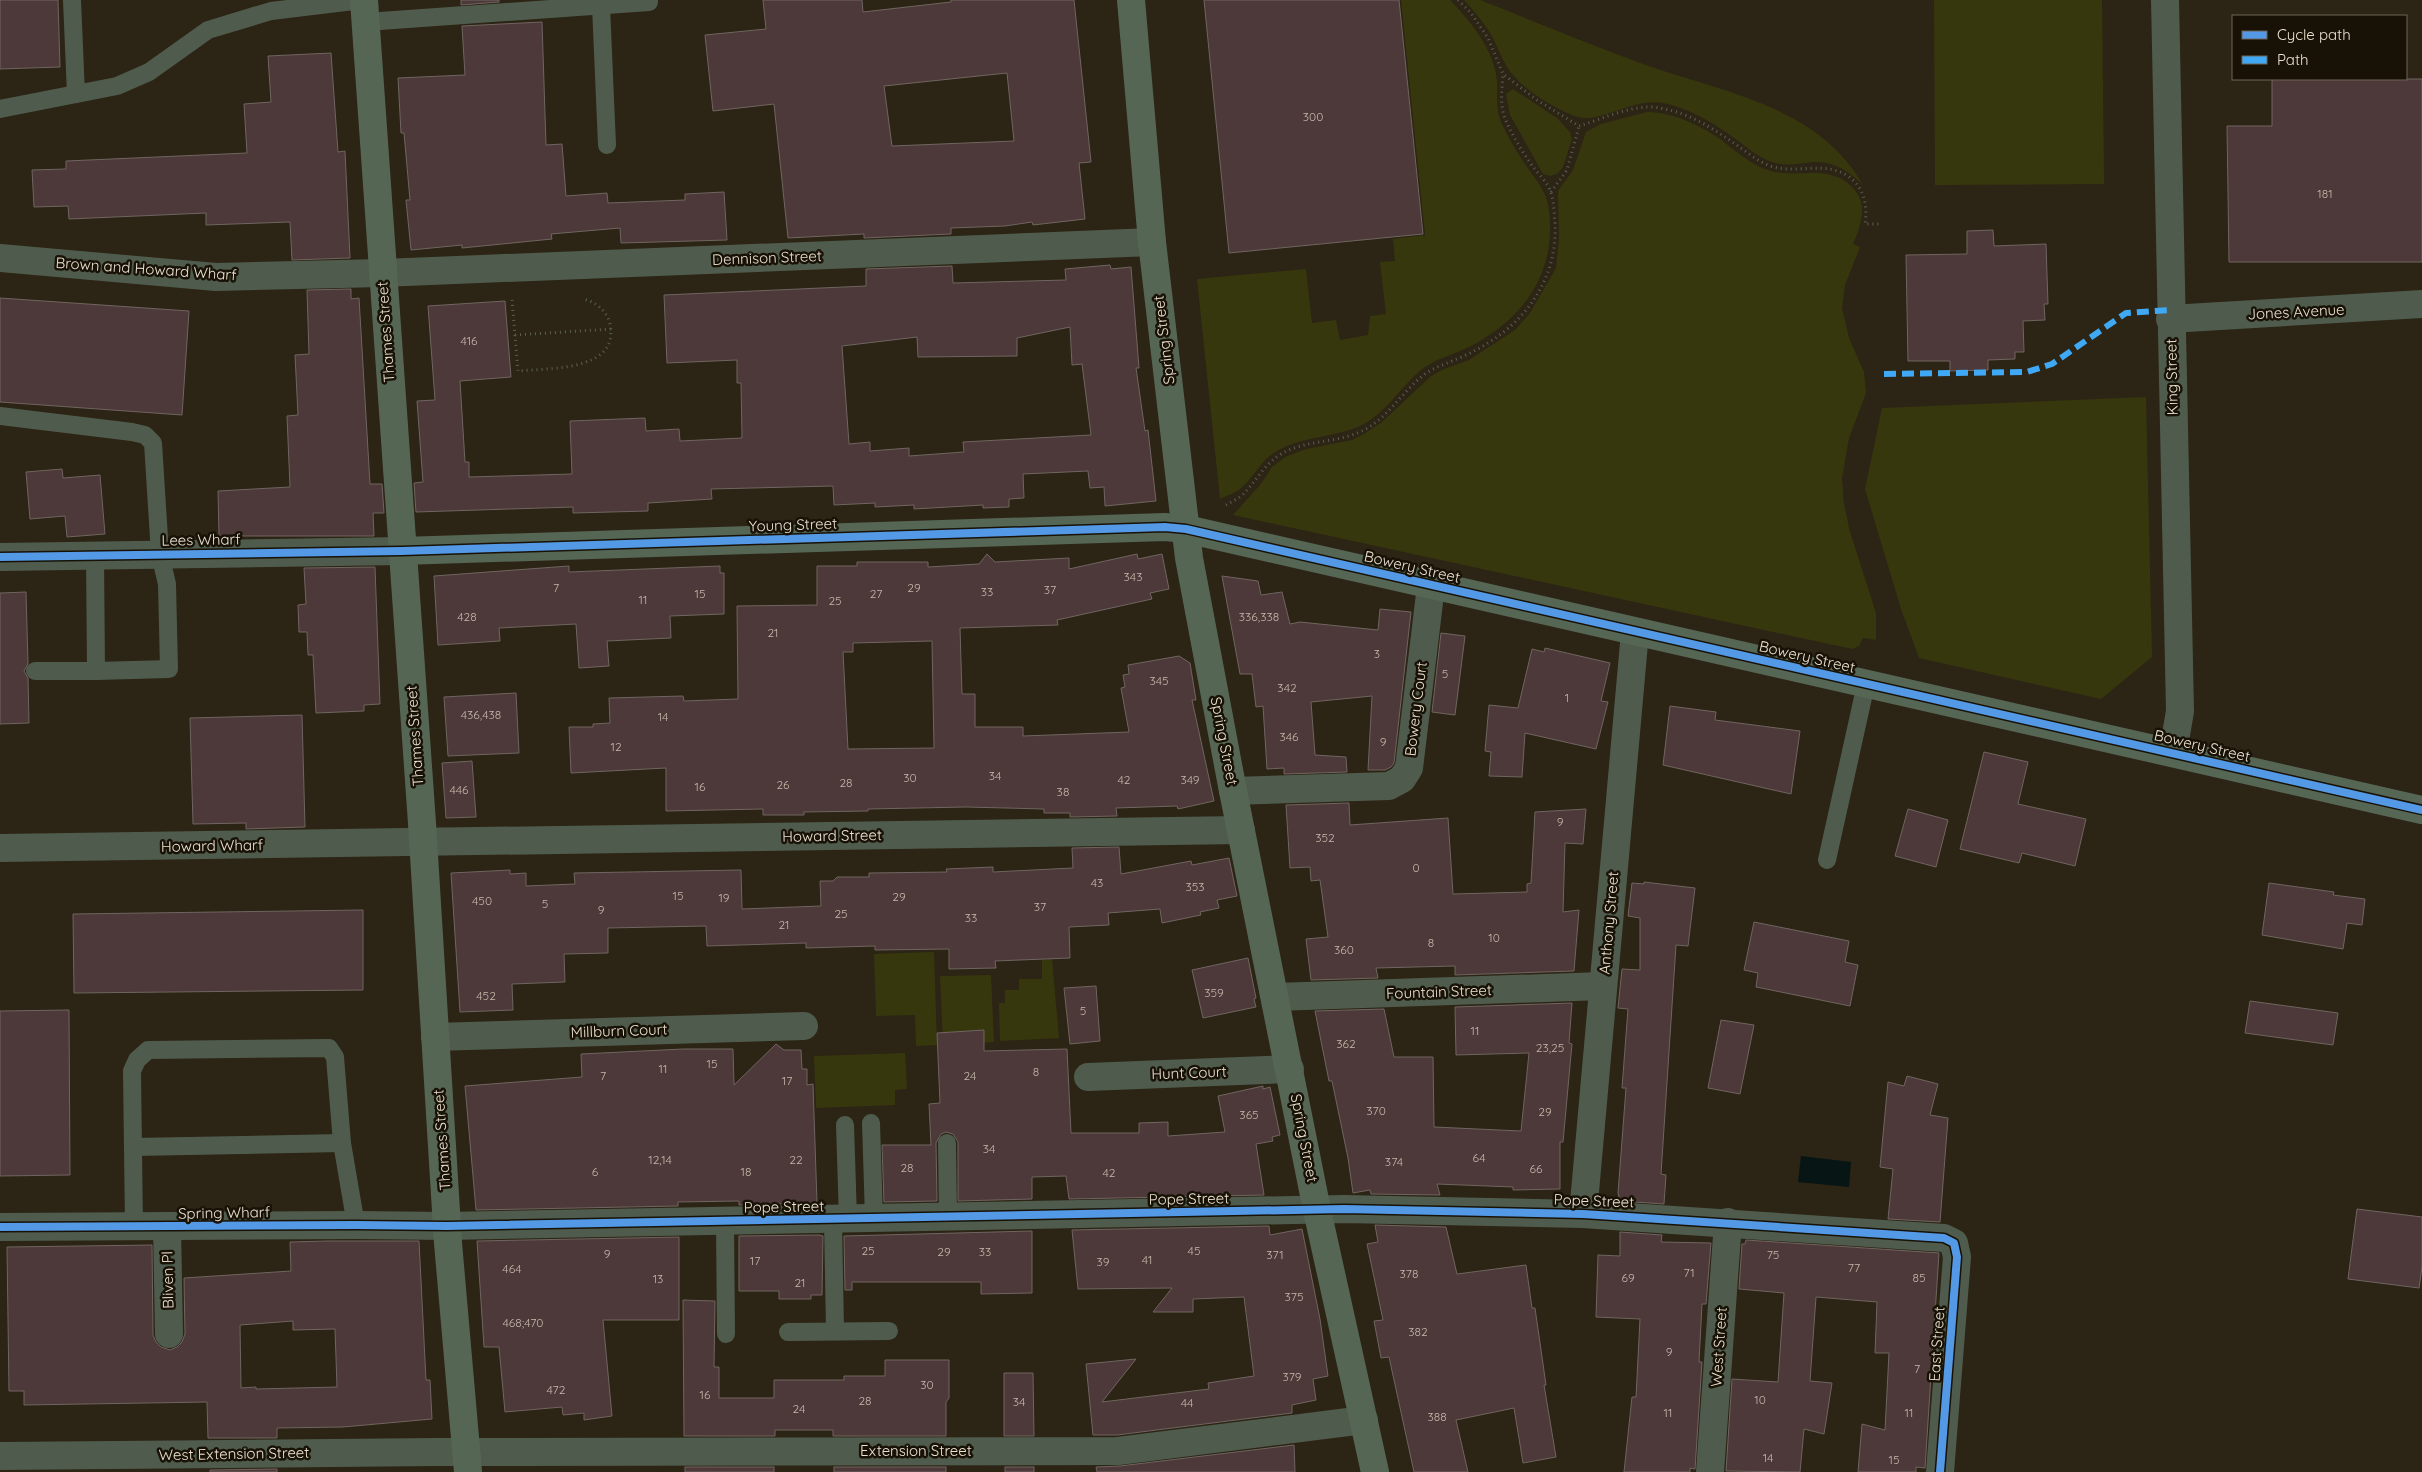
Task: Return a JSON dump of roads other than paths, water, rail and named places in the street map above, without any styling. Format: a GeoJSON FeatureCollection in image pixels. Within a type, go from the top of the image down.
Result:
{"type":"FeatureCollection","features":[{"type":"Feature","properties":{"kind":"main road","name":"Spring Street"},"geometry":{"type":"LineString","coordinates":[[1131,0],[1152,242],[1189,558],[1233,791],[1317,1210],[1375,1472]]}},
{"type":"Feature","properties":{"kind":"main road","name":"Thames Street"},"geometry":{"type":"LineString","coordinates":[[364,7],[448,1226],[468,1462]]}},
{"type":"Feature","properties":{"kind":"main road","name":"Young Street"},"geometry":{"type":"LineString","coordinates":[[402,551],[1166,527],[1186,529]]}},
{"type":"Feature","properties":{"kind":"main road","name":"Bowery Street"},"geometry":{"type":"LineString","coordinates":[[1186,529],[2422,810]]}},
{"type":"Feature","properties":{"kind":"street","name":"King Street"},"geometry":{"type":"LineString","coordinates":[[2165,0],[2170,319],[2180,711],[2173,753]]}},
{"type":"Feature","properties":{"kind":"street","name":"Dennison Street"},"geometry":{"type":"LineString","coordinates":[[382,273],[1152,242]]}},
{"type":"Feature","properties":{"kind":"street","name":"Brown and Howard Wharf"},"geometry":{"type":"LineString","coordinates":[[0,258],[216,277],[382,273]]}},
{"type":"Feature","properties":{"kind":"street","name":"Jones Avenue"},"geometry":{"type":"LineString","coordinates":[[2170,319],[2422,304]]}},
{"type":"Feature","properties":{"kind":"street","name":"Lees Wharf"},"geometry":{"type":"LineString","coordinates":[[0,556],[402,551]]}},
{"type":"Feature","properties":{"kind":"street","name":"Bowery Court"},"geometry":{"type":"LineString","coordinates":[[1233,791],[1389,786],[1402,780],[1409,768],[1432,586]]}},
{"type":"Feature","properties":{"kind":"street","name":"Anthony Street"},"geometry":{"type":"LineString","coordinates":[[1583,1214],[1635,632]]}},
{"type":"Feature","properties":{"kind":"street","name":"Howard Street"},"geometry":{"type":"LineString","coordinates":[[423,843],[1241,830]]}},
{"type":"Feature","properties":{"kind":"street","name":"Howard Wharf"},"geometry":{"type":"LineString","coordinates":[[0,848],[423,843]]}},
{"type":"Feature","properties":{"kind":"street","name":"Fountain Street"},"geometry":{"type":"LineString","coordinates":[[1275,997],[1603,986]]}},
{"type":"Feature","properties":{"kind":"street","name":"Millburn Court"},"geometry":{"type":"LineString","coordinates":[[435,1037],[804,1026]]}},
{"type":"Feature","properties":{"kind":"street","name":"Hunt Court"},"geometry":{"type":"LineString","coordinates":[[1088,1076],[1290,1069]]}},
{"type":"Feature","properties":{"kind":"street","name":"Pope Street"},"geometry":{"type":"LineString","coordinates":[[448,1226],[1317,1210],[1583,1214],[1728,1222],[1930,1237]]}},
{"type":"Feature","properties":{"kind":"street","name":"West Street"},"geometry":{"type":"LineString","coordinates":[[1710,1472],[1728,1222]]}},
{"type":"Feature","properties":{"kind":"street","name":"Spring Wharf"},"geometry":{"type":"LineString","coordinates":[[0,1228],[448,1226]]}},
{"type":"Feature","properties":{"kind":"street","name":"Bliven Pl"},"geometry":{"type":"LineString","coordinates":[[168,1227],[169,1334]]}},
{"type":"Feature","properties":{"kind":"street","name":"East Street"},"geometry":{"type":"LineString","coordinates":[[1930,1237],[1944,1238],[1954,1243],[1957,1257],[1940,1472]]}},
{"type":"Feature","properties":{"kind":"street","name":"Extension Street"},"geometry":{"type":"LineString","coordinates":[[468,1462],[1118,1450],[1364,1420]]}},
{"type":"Feature","properties":{"kind":"street","name":"West Extension Street"},"geometry":{"type":"LineString","coordinates":[[0,1456],[468,1462]]}},
{"type":"Feature","properties":{"kind":"lane"},"geometry":{"type":"LineString","coordinates":[[72,0],[76,94]]}},
{"type":"Feature","properties":{"kind":"lane"},"geometry":{"type":"LineString","coordinates":[[0,109],[117,86],[149,72],[208,30],[271,11],[364,7],[601,6],[650,2]]}},
{"type":"Feature","properties":{"kind":"lane"},"geometry":{"type":"LineString","coordinates":[[601,6],[607,146]]}},
{"type":"Feature","properties":{"kind":"lane"},"geometry":{"type":"LineString","coordinates":[[0,416],[132,432],[145,435],[153,442],[160,554],[167,584],[169,669],[35,671]]}},
{"type":"Feature","properties":{"kind":"lane"},"geometry":{"type":"LineString","coordinates":[[95,555],[96,671]]}},
{"type":"Feature","properties":{"kind":"lane"},"geometry":{"type":"LineString","coordinates":[[1827,860],[1866,684]]}},
{"type":"Feature","properties":{"kind":"lane"},"geometry":{"type":"LineString","coordinates":[[134,1227],[132,1071],[137,1060],[148,1050],[329,1048],[335,1057],[342,1143],[356,1225]]}},
{"type":"Feature","properties":{"kind":"lane"},"geometry":{"type":"LineString","coordinates":[[834,1331],[851,1219],[871,1123]]}},
{"type":"Feature","properties":{"kind":"lane"},"geometry":{"type":"LineString","coordinates":[[844,1125],[851,1219]]}},
{"type":"Feature","properties":{"kind":"lane"},"geometry":{"type":"LineString","coordinates":[[133,1147],[342,1143]]}},
{"type":"Feature","properties":{"kind":"lane"},"geometry":{"type":"LineString","coordinates":[[947,1143],[948,1217]]}},
{"type":"Feature","properties":{"kind":"lane"},"geometry":{"type":"LineString","coordinates":[[725,1221],[726,1334]]}},
{"type":"Feature","properties":{"kind":"lane"},"geometry":{"type":"LineString","coordinates":[[788,1332],[888,1331]]}}]}
